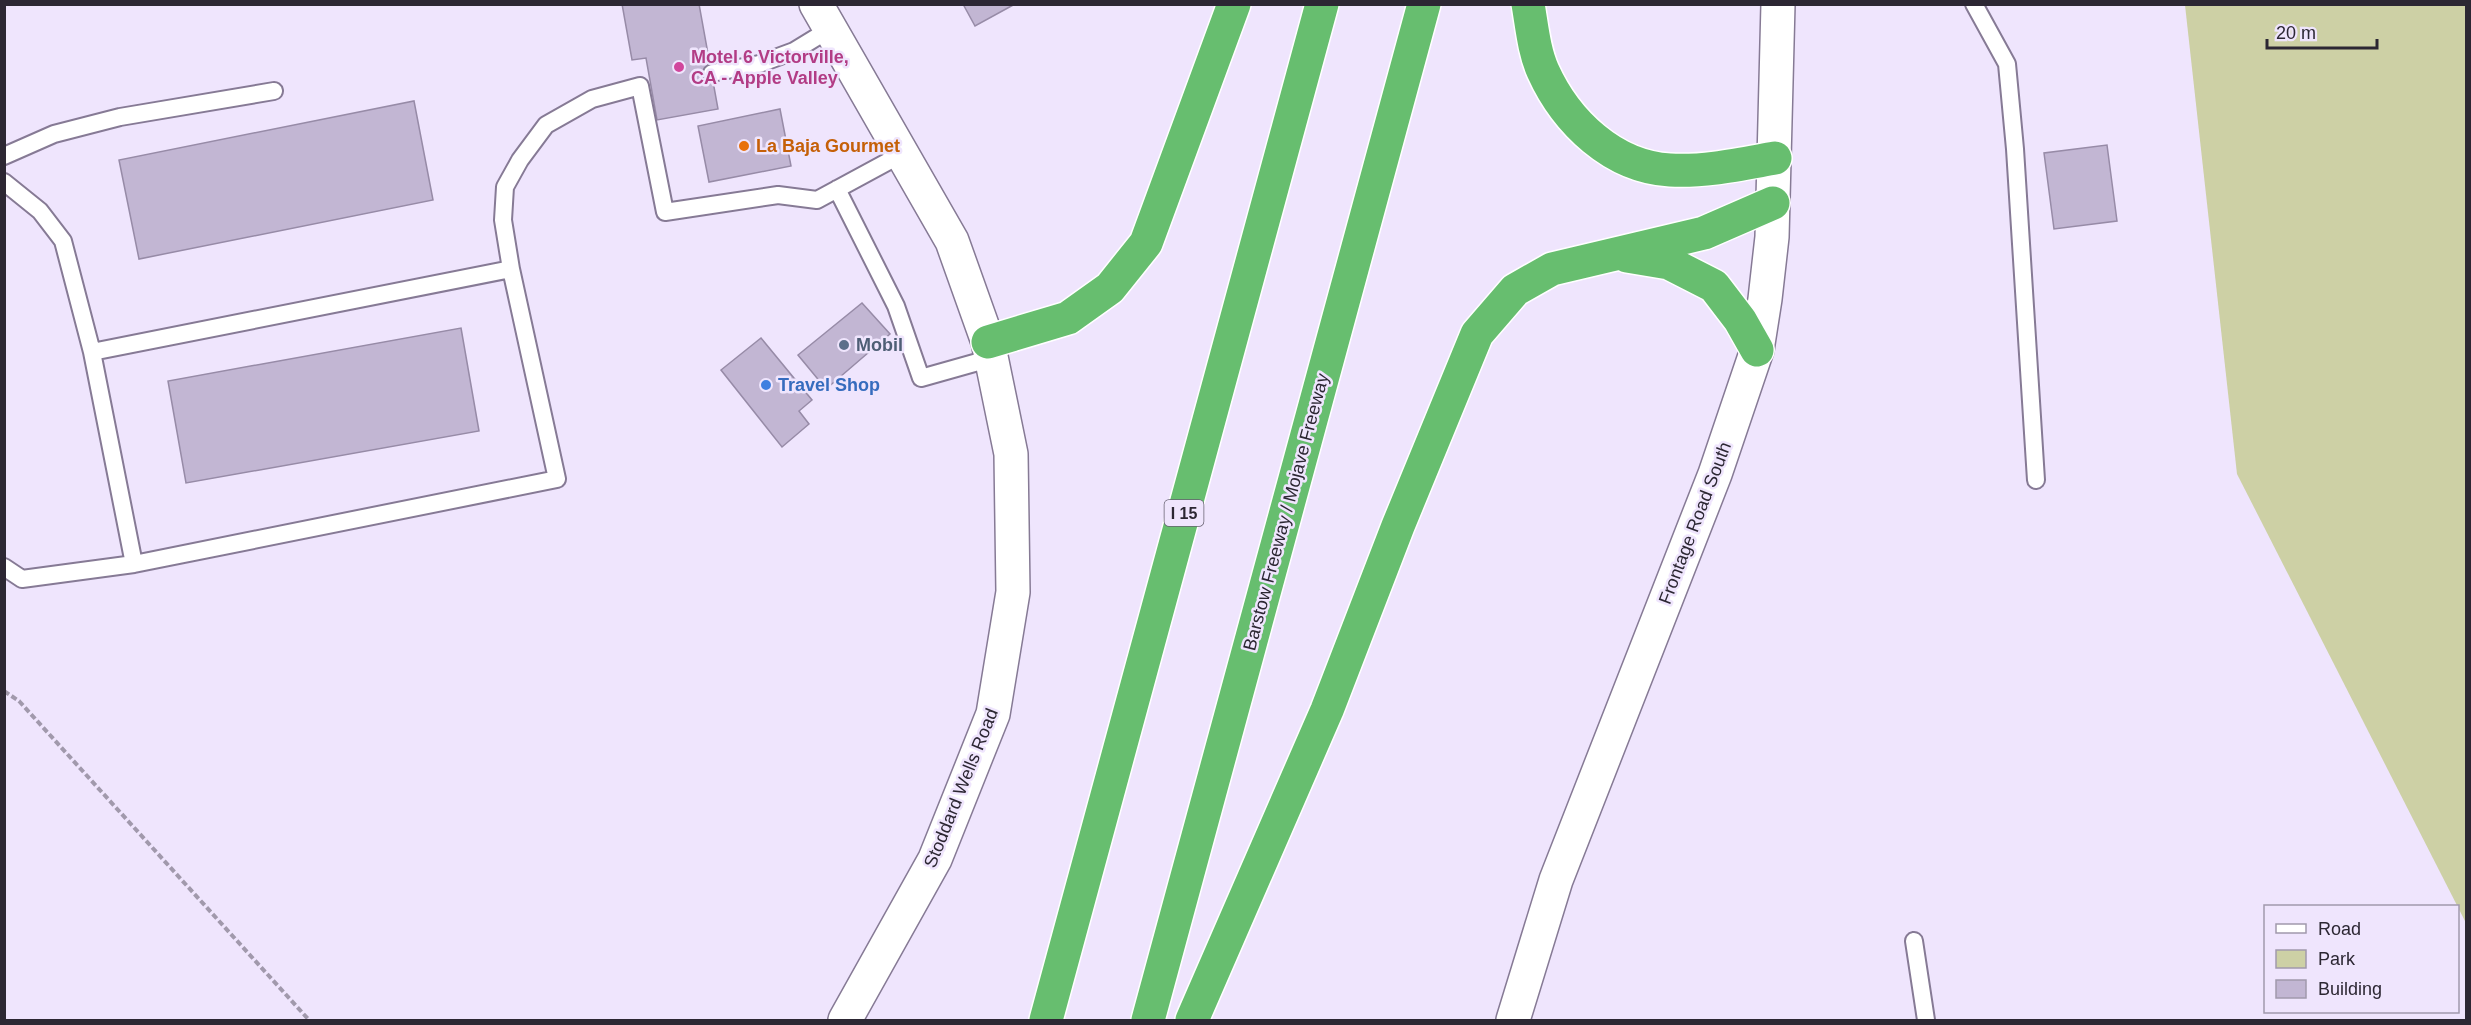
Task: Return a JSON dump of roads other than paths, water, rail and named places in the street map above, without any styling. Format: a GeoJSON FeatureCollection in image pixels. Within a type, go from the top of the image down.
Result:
{"type":"FeatureCollection","features":[{"type":"Feature","properties":{"kind":"highway"},"geometry":{"type":"LineString","coordinates":[[990,350],[1068,318],[1110,288],[1146,243],[1234,4]]}},
{"type":"Feature","properties":{"kind":"highway","name":"I 15"},"geometry":{"type":"LineString","coordinates":[[1046,1020],[1322,4]]}},
{"type":"Feature","properties":{"kind":"highway","name":"Barstow Freeway / Mojave Freeway"},"geometry":{"type":"LineString","coordinates":[[1148,1020],[1424,4]]}},
{"type":"Feature","properties":{"kind":"highway"},"geometry":{"type":"LineString","coordinates":[[1528,4],[1533,35],[1543,70],[1558,97],[1576,122],[1611,151],[1632,163],[1670,170],[1708,169],[1775,158]]}},
{"type":"Feature","properties":{"kind":"highway"},"geometry":{"type":"LineString","coordinates":[[1192,1020],[1327,710],[1398,526],[1477,334],[1515,291],[1551,269],[1704,233],[1773,203]]}},
{"type":"Feature","properties":{"kind":"highway"},"geometry":{"type":"LineString","coordinates":[[1619,254],[1669,263],[1714,286],[1740,320],[1757,350]]}},
{"type":"Feature","properties":{"kind":"street","name":"Frontage Road South"},"geometry":{"type":"LineString","coordinates":[[1513,1020],[1556,880],[1715,474],[1757,350],[1765,299],[1773,203],[1778,4]]}},
{"type":"Feature","properties":{"kind":"street","name":"Stoddard Wells Road"},"geometry":{"type":"LineString","coordinates":[[824,12],[952,241],[990,350],[1011,454],[1013,592],[993,714],[935,859],[845,1020]]}},
{"type":"Feature","properties":{"kind":"lane"},"geometry":{"type":"LineString","coordinates":[[1974,4],[2007,64],[2015,149],[2036,480]]}},
{"type":"Feature","properties":{"kind":"lane"},"geometry":{"type":"LineString","coordinates":[[712,73],[759,64],[794,51],[824,12]]}},
{"type":"Feature","properties":{"kind":"lane"},"geometry":{"type":"LineString","coordinates":[[4,567],[22,579],[134,564],[557,479],[511,269],[503,220],[505,187],[520,160],[546,125],[592,99],[646,85],[665,212],[778,195],[817,200],[902,154]]}},
{"type":"Feature","properties":{"kind":"lane"},"geometry":{"type":"LineString","coordinates":[[4,156],[54,134],[120,117],[274,91]]}},
{"type":"Feature","properties":{"kind":"lane"},"geometry":{"type":"LineString","coordinates":[[4,182],[40,212],[63,241],[92,352],[134,564]]}},
{"type":"Feature","properties":{"kind":"lane"},"geometry":{"type":"LineString","coordinates":[[837,189],[896,306],[921,378],[990,350]]}},
{"type":"Feature","properties":{"kind":"lane"},"geometry":{"type":"LineString","coordinates":[[92,352],[511,269]]}},
{"type":"Feature","properties":{"kind":"lane"},"geometry":{"type":"LineString","coordinates":[[1914,941],[1926,1020]]}},
{"type":"Feature","properties":{"kind":"place","name":"Motel 6 Victorville, CA - Apple Valley"},"geometry":{"type":"Point","coordinates":[679,67]}},
{"type":"Feature","properties":{"kind":"place","name":"La Baja Gourmet"},"geometry":{"type":"Point","coordinates":[744,146]}},
{"type":"Feature","properties":{"kind":"place","name":"Mobil"},"geometry":{"type":"Point","coordinates":[844,345]}},
{"type":"Feature","properties":{"kind":"place","name":"Travel Shop"},"geometry":{"type":"Point","coordinates":[766,385]}}]}
